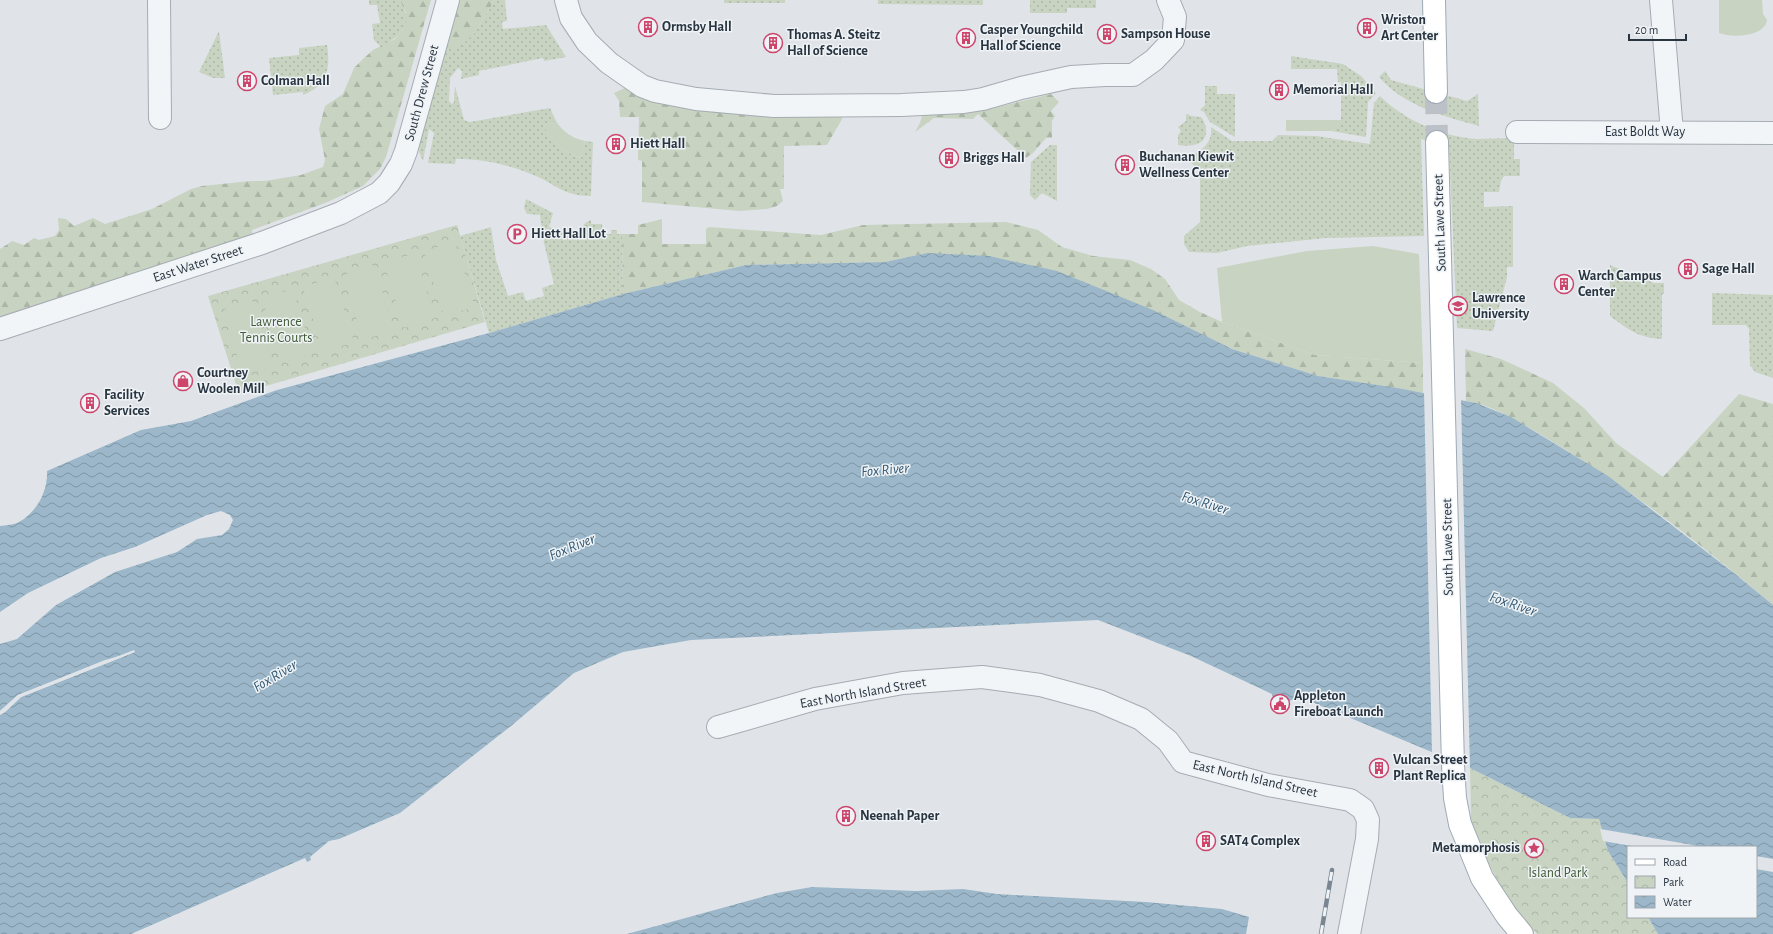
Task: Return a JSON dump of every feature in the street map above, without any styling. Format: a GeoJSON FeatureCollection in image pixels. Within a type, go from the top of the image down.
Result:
{"type":"FeatureCollection","features":[{"type":"Feature","properties":{"kind":"main road"},"geometry":{"type":"LineString","coordinates":[[1434,0],[1436,92]]}},
{"type":"Feature","properties":{"kind":"main road","name":"South Lawe Street"},"geometry":{"type":"LineString","coordinates":[[1437,142],[1455,798],[1460,824],[1482,878],[1507,916],[1522,934]]}},
{"type":"Feature","properties":{"kind":"street"},"geometry":{"type":"LineString","coordinates":[[159,0],[160,118]]}},
{"type":"Feature","properties":{"kind":"street","name":"South Drew Street"},"geometry":{"type":"LineString","coordinates":[[389,183],[401,164],[406,151],[448,0]]}},
{"type":"Feature","properties":{"kind":"street"},"geometry":{"type":"LineString","coordinates":[[566,0],[571,18],[587,42],[609,63],[642,86],[655,91],[696,98],[774,106],[901,105],[964,102],[983,99],[1021,88],[1071,77],[1133,75],[1154,60],[1173,40],[1175,17],[1168,0]]}},
{"type":"Feature","properties":{"kind":"street"},"geometry":{"type":"LineString","coordinates":[[1661,0],[1672,132]]}},
{"type":"Feature","properties":{"kind":"street","name":"East Boldt Way"},"geometry":{"type":"LineString","coordinates":[[1517,132],[1773,133]]}},
{"type":"Feature","properties":{"kind":"street","name":"East Water Street"},"geometry":{"type":"LineString","coordinates":[[0,329],[255,245],[342,213],[379,193],[389,183]]}},
{"type":"Feature","properties":{"kind":"street","name":"East North Island Street"},"geometry":{"type":"LineString","coordinates":[[718,727],[815,699],[903,683],[982,677],[1040,685],[1099,702],[1141,719],[1168,741],[1183,762],[1268,785],[1350,800],[1363,809],[1368,820],[1367,839],[1349,934]]}},
{"type":"Feature","properties":{"kind":"green space"},"geometry":{"type":"Polygon","coordinates":[[[369,0],[400,0],[406,16],[406,23],[400,33],[381,47],[374,40],[372,24],[380,23],[377,5],[369,5],[369,0]]]}},
{"type":"Feature","properties":{"kind":"green space"},"geometry":{"type":"Polygon","coordinates":[[[400,0],[431,0],[386,157],[380,169],[363,186],[325,203],[252,230],[252,234],[0,317],[0,249],[12,241],[24,245],[34,238],[39,240],[55,236],[59,230],[58,218],[66,219],[74,226],[93,218],[105,224],[152,209],[191,189],[202,186],[265,181],[301,175],[323,167],[325,160],[319,129],[325,106],[343,94],[354,68],[363,59],[373,50],[395,39],[403,30],[406,20],[406,13],[400,0]]]}},
{"type":"Feature","properties":{"kind":"green space"},"geometry":{"type":"Polygon","coordinates":[[[459,0],[495,0],[473,35],[463,44],[448,50],[446,46],[459,0]]]}},
{"type":"Feature","properties":{"kind":"green space"},"geometry":{"type":"Polygon","coordinates":[[[495,0],[505,0],[507,21],[502,22],[503,29],[546,25],[566,57],[544,61],[543,58],[479,71],[479,75],[461,79],[462,71],[458,68],[450,78],[449,101],[452,104],[454,102],[455,86],[464,120],[470,122],[550,108],[556,121],[544,126],[551,137],[564,150],[581,158],[585,141],[593,142],[591,196],[573,194],[531,174],[513,167],[494,163],[456,159],[455,164],[428,163],[434,133],[429,129],[423,161],[419,152],[420,141],[446,46],[448,50],[473,35],[495,0]]]}},
{"type":"Feature","properties":{"kind":"green space"},"geometry":{"type":"Polygon","coordinates":[[[724,0],[785,0],[785,3],[724,3],[724,0]]]}},
{"type":"Feature","properties":{"kind":"green space"},"geometry":{"type":"Polygon","coordinates":[[[878,0],[983,0],[983,5],[878,4],[878,0]]]}},
{"type":"Feature","properties":{"kind":"green space"},"geometry":{"type":"Polygon","coordinates":[[[1030,0],[1096,0],[1096,8],[1067,8],[1067,13],[1030,13],[1030,0]]]}},
{"type":"Feature","properties":{"kind":"green space"},"geometry":{"type":"Polygon","coordinates":[[[1719,0],[1762,0],[1763,14],[1767,20],[1765,26],[1754,33],[1747,35],[1725,35],[1719,33],[1719,0]]]}},
{"type":"Feature","properties":{"kind":"green space"},"geometry":{"type":"Polygon","coordinates":[[[219,31],[225,78],[213,78],[199,72],[219,31]]]}},
{"type":"Feature","properties":{"kind":"green space"},"geometry":{"type":"Polygon","coordinates":[[[327,45],[328,61],[326,75],[317,87],[303,95],[303,92],[273,95],[269,58],[299,55],[299,48],[327,45]]]}},
{"type":"Feature","properties":{"kind":"green space"},"geometry":{"type":"Polygon","coordinates":[[[1291,56],[1343,64],[1361,76],[1376,93],[1368,102],[1366,137],[1331,131],[1341,119],[1341,82],[1338,82],[1337,69],[1291,69],[1291,56]]]}},
{"type":"Feature","properties":{"kind":"green space"},"geometry":{"type":"Polygon","coordinates":[[[1385,71],[1391,80],[1467,101],[1478,94],[1479,126],[1438,114],[1412,103],[1389,87],[1379,77],[1385,71]]]}},
{"type":"Feature","properties":{"kind":"green space"},"geometry":{"type":"Polygon","coordinates":[[[1205,86],[1217,86],[1217,94],[1235,94],[1235,137],[1210,122],[1204,112],[1200,110],[1205,105],[1205,86]]]}},
{"type":"Feature","properties":{"kind":"green space"},"geometry":{"type":"Polygon","coordinates":[[[627,87],[842,114],[842,119],[827,145],[784,146],[784,189],[780,189],[783,201],[777,206],[767,209],[739,211],[642,202],[642,161],[638,160],[639,117],[620,117],[619,101],[614,93],[627,87]]]}},
{"type":"Feature","properties":{"kind":"green space"},"geometry":{"type":"Polygon","coordinates":[[[1051,94],[1059,102],[1051,111],[1055,116],[1052,121],[1052,138],[1046,138],[1033,153],[1026,158],[978,114],[973,119],[934,118],[915,132],[920,123],[923,112],[990,109],[1051,94]]]}},
{"type":"Feature","properties":{"kind":"green space"},"geometry":{"type":"Polygon","coordinates":[[[1380,96],[1400,113],[1437,131],[1464,138],[1514,138],[1514,159],[1520,159],[1520,176],[1504,176],[1501,181],[1499,192],[1484,192],[1484,207],[1513,206],[1513,267],[1507,267],[1507,277],[1493,331],[1457,328],[1449,146],[1421,139],[1424,236],[1326,238],[1247,246],[1217,253],[1189,252],[1184,244],[1184,236],[1200,222],[1200,171],[1186,158],[1201,150],[1208,143],[1211,127],[1232,141],[1272,141],[1278,135],[1316,136],[1370,144],[1374,103],[1380,96]]]}},
{"type":"Feature","properties":{"kind":"green space"},"geometry":{"type":"Polygon","coordinates":[[[1188,114],[1191,116],[1201,117],[1206,128],[1205,136],[1201,142],[1197,144],[1188,146],[1178,145],[1178,135],[1181,131],[1178,127],[1186,121],[1186,115],[1188,114]]]}},
{"type":"Feature","properties":{"kind":"green space"},"geometry":{"type":"Polygon","coordinates":[[[1286,120],[1341,120],[1331,131],[1286,131],[1286,120]]]}},
{"type":"Feature","properties":{"kind":"green space"},"geometry":{"type":"Polygon","coordinates":[[[556,121],[568,134],[585,141],[581,158],[564,150],[547,131],[544,126],[556,121]]]}},
{"type":"Feature","properties":{"kind":"green space"},"geometry":{"type":"Polygon","coordinates":[[[1050,145],[1057,145],[1057,201],[1042,193],[1035,200],[1030,195],[1031,162],[1050,145]]]}},
{"type":"Feature","properties":{"kind":"green space"},"geometry":{"type":"Polygon","coordinates":[[[526,199],[553,213],[549,227],[581,236],[584,224],[591,220],[591,224],[602,224],[603,234],[611,234],[611,230],[617,230],[617,234],[622,234],[623,294],[489,333],[460,236],[491,227],[496,260],[508,296],[523,292],[526,301],[544,296],[542,288],[554,284],[544,243],[540,215],[527,214],[524,208],[526,199]]]}},
{"type":"Feature","properties":{"kind":"green space"},"geometry":{"type":"Polygon","coordinates":[[[662,219],[662,244],[706,244],[706,229],[709,227],[821,235],[863,225],[1006,222],[1038,230],[1062,247],[1093,256],[1130,260],[1151,269],[1165,279],[1179,300],[1200,312],[1222,322],[1315,355],[1423,363],[1423,393],[1318,376],[927,253],[885,262],[746,265],[623,294],[622,234],[638,234],[638,225],[662,219]]]}},
{"type":"Feature","properties":{"kind":"green space","name":"Lawrence Tennis Courts"},"geometry":{"type":"Polygon","coordinates":[[[457,225],[485,322],[239,394],[208,296],[457,225]]]}},
{"type":"Feature","properties":{"kind":"green space"},"geometry":{"type":"Polygon","coordinates":[[[455,242],[475,307],[444,316],[424,251],[455,242]]]}},
{"type":"Feature","properties":{"kind":"green space"},"geometry":{"type":"Polygon","coordinates":[[[1373,246],[1419,254],[1423,363],[1315,355],[1222,322],[1217,268],[1307,251],[1373,246]]]}},
{"type":"Feature","properties":{"kind":"green space"},"geometry":{"type":"Polygon","coordinates":[[[415,253],[435,318],[404,328],[384,263],[415,253]]]}},
{"type":"Feature","properties":{"kind":"green space"},"geometry":{"type":"Polygon","coordinates":[[[374,265],[394,330],[363,340],[343,275],[374,265]]]}},
{"type":"Feature","properties":{"kind":"green space"},"geometry":{"type":"Polygon","coordinates":[[[1610,265],[1654,283],[1664,283],[1664,294],[1662,294],[1662,339],[1640,335],[1628,329],[1610,316],[1610,265]]]}},
{"type":"Feature","properties":{"kind":"green space"},"geometry":{"type":"Polygon","coordinates":[[[334,277],[354,342],[323,352],[303,287],[334,277]]]}},
{"type":"Feature","properties":{"kind":"green space"},"geometry":{"type":"Polygon","coordinates":[[[293,289],[313,354],[282,363],[262,298],[293,289]]]}},
{"type":"Feature","properties":{"kind":"green space"},"geometry":{"type":"Polygon","coordinates":[[[1712,293],[1773,295],[1773,378],[1755,372],[1750,365],[1749,329],[1746,325],[1712,325],[1712,293]]]}},
{"type":"Feature","properties":{"kind":"green space"},"geometry":{"type":"Polygon","coordinates":[[[254,301],[274,366],[243,375],[223,310],[254,301]]]}},
{"type":"Feature","properties":{"kind":"green space"},"geometry":{"type":"Polygon","coordinates":[[[1465,349],[1501,359],[1553,383],[1584,408],[1616,443],[1663,477],[1739,394],[1773,404],[1773,605],[1692,539],[1636,497],[1578,457],[1498,411],[1477,403],[1466,401],[1465,349]]]}},
{"type":"Feature","properties":{"kind":"green space","name":"Island Park"},"geometry":{"type":"Polygon","coordinates":[[[1470,768],[1570,818],[1599,819],[1608,851],[1627,881],[1627,918],[1649,918],[1658,934],[1537,934],[1511,904],[1487,861],[1471,820],[1470,768]]]}},
{"type":"Feature","properties":{"kind":"water","name":"Fox River"},"geometry":{"type":"Polygon","coordinates":[[[927,253],[989,256],[1057,271],[1153,310],[1232,349],[1318,376],[1397,388],[1476,403],[1511,417],[1608,476],[1773,605],[1773,934],[1658,934],[1649,918],[1757,918],[1757,846],[1627,846],[1627,881],[1608,851],[1599,819],[1570,818],[1470,768],[1305,699],[1291,700],[1286,705],[1274,703],[1272,694],[1191,656],[1098,620],[691,640],[623,652],[574,673],[511,726],[400,813],[339,839],[329,841],[310,857],[311,860],[307,862],[305,858],[131,934],[0,934],[0,715],[21,697],[135,652],[105,660],[18,695],[0,711],[0,644],[17,639],[56,605],[115,572],[177,552],[197,539],[222,535],[229,529],[233,520],[230,515],[221,511],[207,515],[135,547],[101,558],[28,593],[0,612],[0,526],[17,523],[31,513],[40,500],[46,486],[47,471],[141,430],[191,421],[277,390],[489,333],[623,294],[746,265],[885,262],[927,253]]]}},
{"type":"Feature","properties":{"kind":"water"},"geometry":{"type":"Polygon","coordinates":[[[812,887],[916,891],[963,889],[997,894],[1146,902],[1222,909],[1249,917],[1246,934],[627,934],[777,893],[812,887]]]}},
{"type":"Feature","properties":{"kind":"pier"},"geometry":{"type":"Polygon","coordinates":[[[1424,391],[1461,398],[1470,768],[1460,766],[1432,754],[1424,391]]]}},
{"type":"Feature","properties":{"kind":"pier"},"geometry":{"type":"Polygon","coordinates":[[[134,650],[135,652],[21,697],[0,715],[0,711],[18,695],[134,650]]]}},
{"type":"Feature","properties":{"kind":"pier"},"geometry":{"type":"Polygon","coordinates":[[[1600,829],[1698,846],[1631,846],[1603,841],[1600,829]]]}},
{"type":"Feature","properties":{"kind":"pier"},"geometry":{"type":"Polygon","coordinates":[[[1757,856],[1773,859],[1773,872],[1757,869],[1757,856]]]}},
{"type":"Feature","properties":{"kind":"tunnel"},"geometry":{"type":"LineString","coordinates":[[1436,92],[1437,142]]}},
{"type":"Feature","properties":{"kind":"railway"},"geometry":{"type":"LineString","coordinates":[[1321,934],[1332,870]]}},
{"type":"Feature","properties":{"kind":"place","name":"Ormsby Hall"},"geometry":{"type":"Point","coordinates":[648,27]}},
{"type":"Feature","properties":{"kind":"place","name":"Wriston Art Center"},"geometry":{"type":"Point","coordinates":[1367,28]}},
{"type":"Feature","properties":{"kind":"place","name":"Sampson House"},"geometry":{"type":"Point","coordinates":[1107,34]}},
{"type":"Feature","properties":{"kind":"place","name":"Casper Youngchild Hall of Science"},"geometry":{"type":"Point","coordinates":[966,38]}},
{"type":"Feature","properties":{"kind":"place","name":"Thomas A. Steitz Hall of Science"},"geometry":{"type":"Point","coordinates":[773,43]}},
{"type":"Feature","properties":{"kind":"place","name":"Colman Hall"},"geometry":{"type":"Point","coordinates":[247,81]}},
{"type":"Feature","properties":{"kind":"place","name":"Memorial Hall"},"geometry":{"type":"Point","coordinates":[1279,90]}},
{"type":"Feature","properties":{"kind":"place","name":"Hiett Hall"},"geometry":{"type":"Point","coordinates":[616,144]}},
{"type":"Feature","properties":{"kind":"place","name":"Briggs Hall"},"geometry":{"type":"Point","coordinates":[949,158]}},
{"type":"Feature","properties":{"kind":"place","name":"Buchanan Kiewit Wellness Center"},"geometry":{"type":"Point","coordinates":[1125,165]}},
{"type":"Feature","properties":{"kind":"place","name":"Hiett Hall Lot"},"geometry":{"type":"Point","coordinates":[517,234]}},
{"type":"Feature","properties":{"kind":"place","name":"Sage Hall"},"geometry":{"type":"Point","coordinates":[1688,269]}},
{"type":"Feature","properties":{"kind":"place","name":"Warch Campus Center"},"geometry":{"type":"Point","coordinates":[1564,284]}},
{"type":"Feature","properties":{"kind":"place","name":"Lawrence University"},"geometry":{"type":"Point","coordinates":[1458,306]}},
{"type":"Feature","properties":{"kind":"place","name":"Courtney Woolen Mill"},"geometry":{"type":"Point","coordinates":[183,381]}},
{"type":"Feature","properties":{"kind":"place","name":"Facility Services"},"geometry":{"type":"Point","coordinates":[90,403]}},
{"type":"Feature","properties":{"kind":"place","name":"Appleton Fireboat Launch"},"geometry":{"type":"Point","coordinates":[1280,704]}},
{"type":"Feature","properties":{"kind":"place","name":"Vulcan Street Plant Replica"},"geometry":{"type":"Point","coordinates":[1379,768]}},
{"type":"Feature","properties":{"kind":"place","name":"Neenah Paper"},"geometry":{"type":"Point","coordinates":[846,816]}},
{"type":"Feature","properties":{"kind":"place","name":"SAT4 Complex"},"geometry":{"type":"Point","coordinates":[1206,841]}},
{"type":"Feature","properties":{"kind":"place","name":"Metamorphosis"},"geometry":{"type":"Point","coordinates":[1534,848]}}]}
